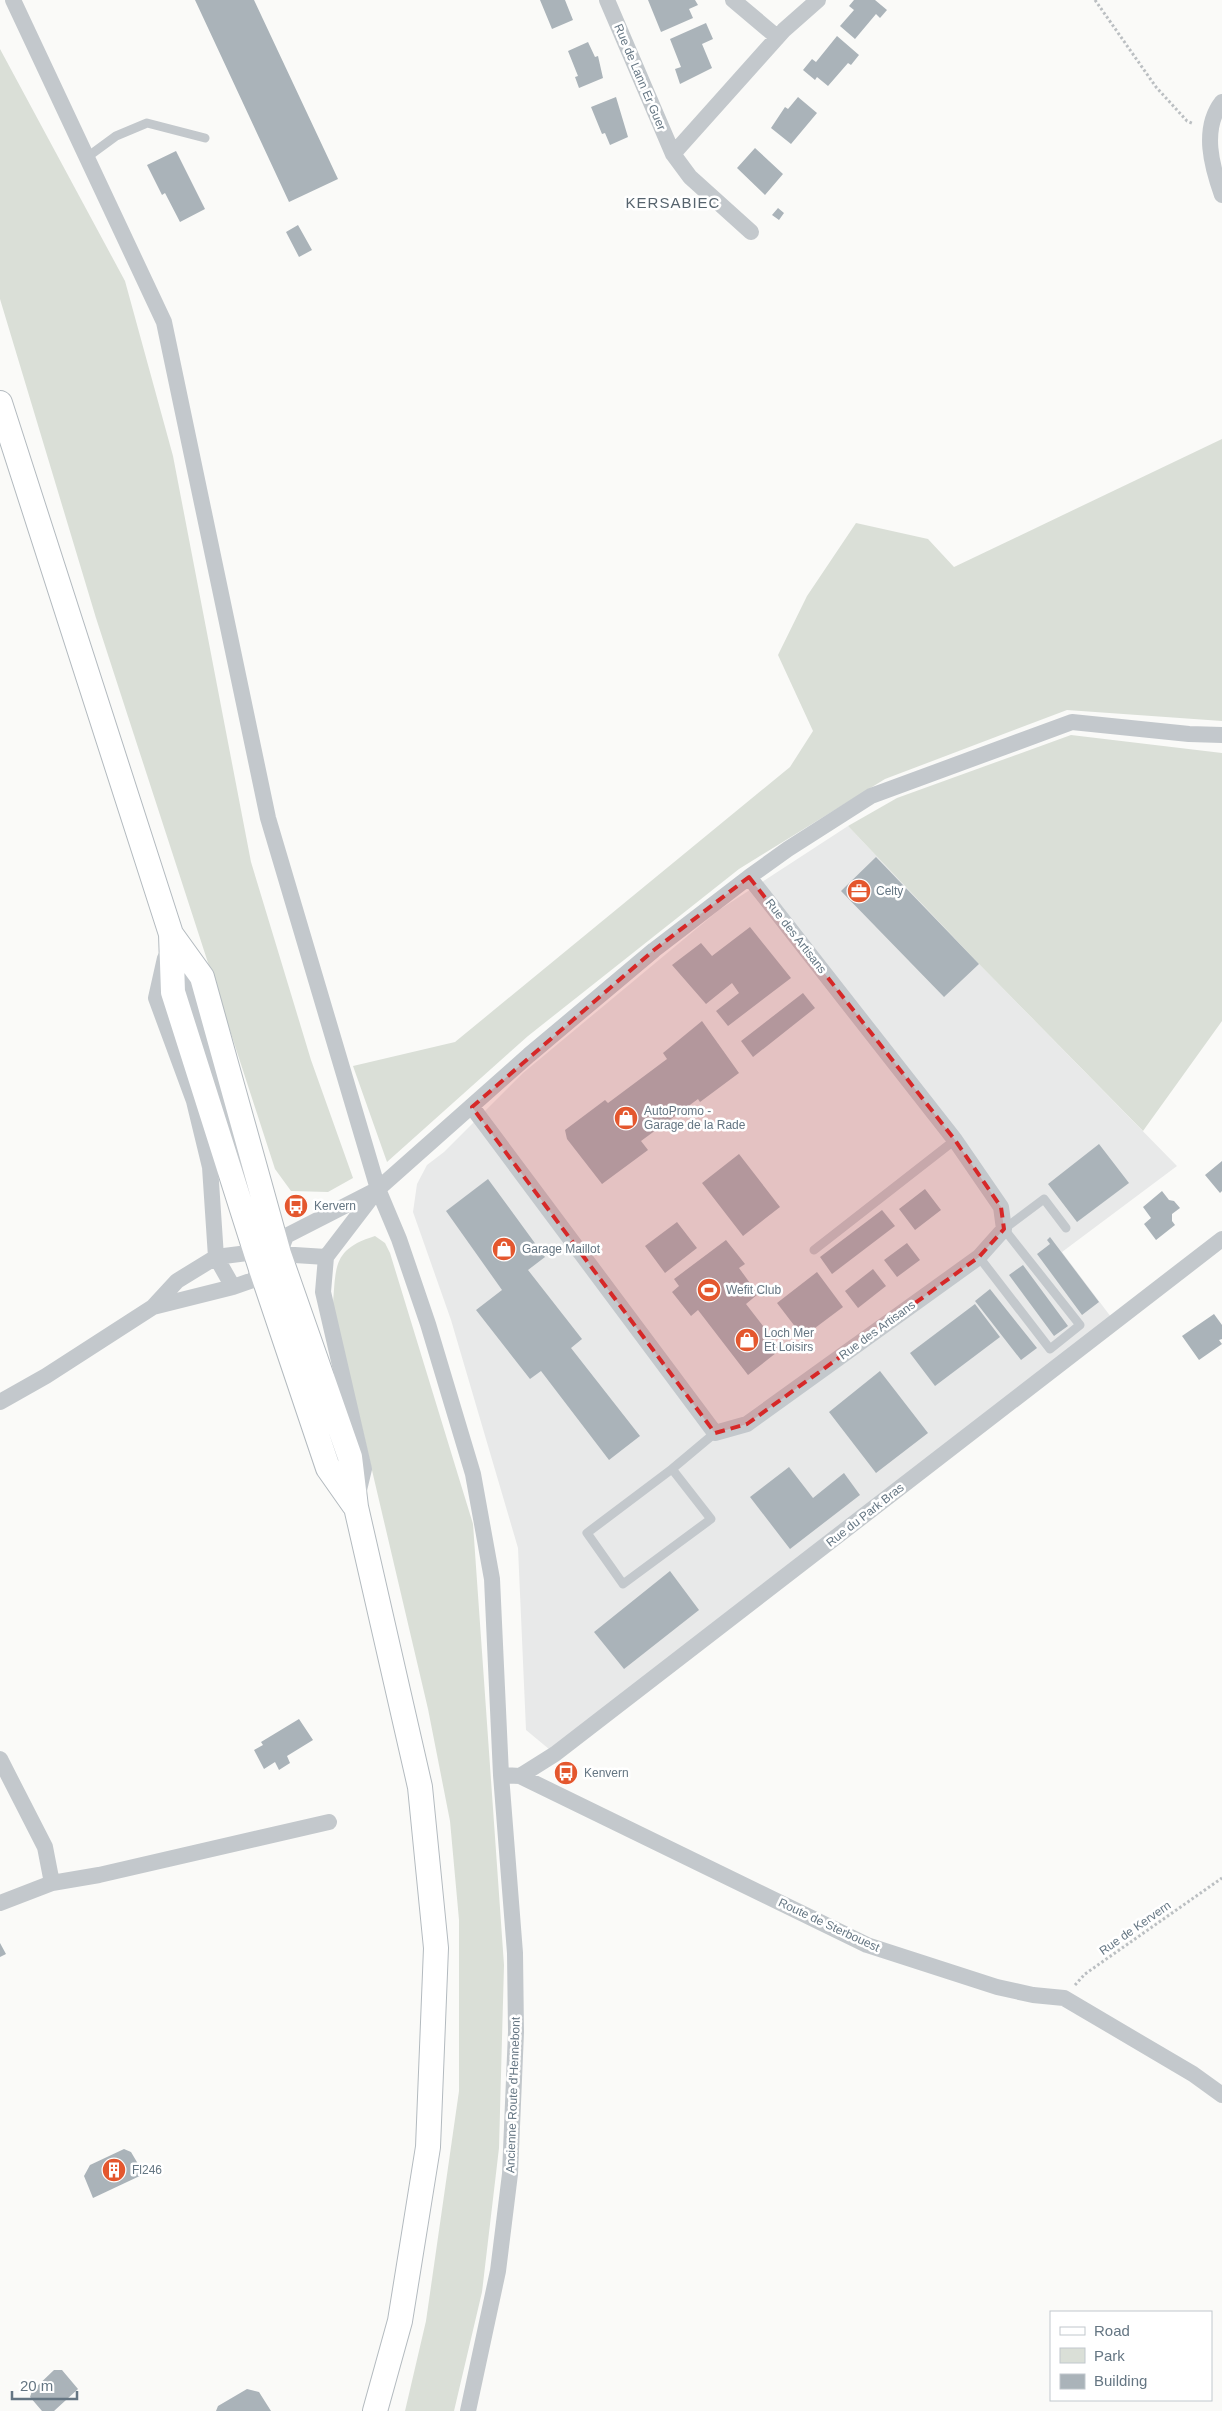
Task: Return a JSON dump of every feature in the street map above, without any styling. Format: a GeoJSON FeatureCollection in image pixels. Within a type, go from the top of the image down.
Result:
{"type":"FeatureCollection","features":[{"type":"Feature","properties":{"kind":"main road"},"geometry":{"type":"LineString","coordinates":[[0,403],[171,934],[173,992],[266,1258],[328,1468],[356,1507],[420,1787],[436,1948],[428,2147],[400,2321],[375,2411]]}},
{"type":"Feature","properties":{"kind":"main road"},"geometry":{"type":"LineString","coordinates":[[171,934],[202,977],[266,1258]]}},
{"type":"Feature","properties":{"kind":"street","name":"Ancienne Route d'Hennebont"},"geometry":{"type":"LineString","coordinates":[[13,0],[164,322],[268,818],[378,1189],[399,1239],[428,1324],[473,1474],[492,1579],[501,1775],[515,1954],[516,2032],[510,2164],[498,2271],[468,2411]]}},
{"type":"Feature","properties":{"kind":"street","name":"Rue de Lann Er Guer"},"geometry":{"type":"LineString","coordinates":[[607,0],[673,154],[690,177],[751,232]]}},
{"type":"Feature","properties":{"kind":"street"},"geometry":{"type":"LineString","coordinates":[[733,0],[777,37]]}},
{"type":"Feature","properties":{"kind":"street"},"geometry":{"type":"LineString","coordinates":[[673,154],[777,37],[818,0]]}},
{"type":"Feature","properties":{"kind":"street"},"geometry":{"type":"LineString","coordinates":[[1222,102],[1210,130],[1212,165],[1222,195]]}},
{"type":"Feature","properties":{"kind":"street"},"geometry":{"type":"LineString","coordinates":[[356,1507],[364,1469],[323,1292],[326,1257],[378,1189],[529,1055],[654,950],[788,849],[871,796],[1072,722],[1222,736]]}},
{"type":"Feature","properties":{"kind":"street","name":"Rue des Artisans"},"geometry":{"type":"LineString","coordinates":[[715,1433],[747,1424],[979,1257],[1004,1229],[1001,1207],[954,1140],[749,877]]}},
{"type":"Feature","properties":{"kind":"street"},"geometry":{"type":"LineString","coordinates":[[171,934],[156,998],[194,1101],[210,1166],[216,1257],[233,1287]]}},
{"type":"Feature","properties":{"kind":"street"},"geometry":{"type":"LineString","coordinates":[[472,1107],[715,1433]]}},
{"type":"Feature","properties":{"kind":"street"},"geometry":{"type":"LineString","coordinates":[[153,1307],[233,1287],[253,1280],[266,1258],[286,1236],[378,1189]]}},
{"type":"Feature","properties":{"kind":"street","name":"Rue du Park Bras"},"geometry":{"type":"LineString","coordinates":[[520,1776],[555,1754],[1222,1239]]}},
{"type":"Feature","properties":{"kind":"street"},"geometry":{"type":"LineString","coordinates":[[0,1402],[46,1376],[153,1307],[177,1281],[216,1257],[326,1257]]}},
{"type":"Feature","properties":{"kind":"street"},"geometry":{"type":"LineString","coordinates":[[0,1759],[45,1846],[52,1883]]}},
{"type":"Feature","properties":{"kind":"street"},"geometry":{"type":"LineString","coordinates":[[501,1775],[520,1776]]}},
{"type":"Feature","properties":{"kind":"street","name":"Route de Sterbouest"},"geometry":{"type":"LineString","coordinates":[[520,1776],[867,1945],[997,1988],[1064,1998],[1193,2074],[1222,2095]]}},
{"type":"Feature","properties":{"kind":"street"},"geometry":{"type":"LineString","coordinates":[[0,1903],[52,1883],[99,1875],[329,1822]]}},
{"type":"Feature","properties":{"kind":"lane"},"geometry":{"type":"LineString","coordinates":[[86,158],[116,136],[147,123],[205,138]]}},
{"type":"Feature","properties":{"kind":"lane"},"geometry":{"type":"LineString","coordinates":[[814,1250],[954,1140]]}},
{"type":"Feature","properties":{"kind":"lane"},"geometry":{"type":"LineString","coordinates":[[979,1257],[1050,1349],[1080,1326],[1004,1229],[1044,1199],[1066,1228]]}},
{"type":"Feature","properties":{"kind":"lane"},"geometry":{"type":"LineString","coordinates":[[672,1469],[711,1519],[623,1584],[587,1533],[672,1469],[715,1433]]}},
{"type":"Feature","properties":{"kind":"path"},"geometry":{"type":"LineString","coordinates":[[1095,0],[1156,87],[1187,121],[1210,130]]}},
{"type":"Feature","properties":{"kind":"path","name":"Rue de Kervern"},"geometry":{"type":"LineString","coordinates":[[1064,1998],[1085,1974],[1222,1878]]}},
{"type":"Feature","properties":{"kind":"highlighted area"},"geometry":{"type":"Polygon","coordinates":[[[749,877],[955,1140],[1001,1207],[1004,1229],[979,1257],[747,1424],[715,1433],[472,1107],[654,950],[749,877]]]}},
{"type":"Feature","properties":{"kind":"shaded area"},"geometry":{"type":"Polygon","coordinates":[[[848,826],[979,964],[1177,1166],[1062,1252],[1114,1321],[555,1754],[526,1730],[518,1548],[451,1320],[413,1212],[417,1184],[427,1165],[444,1152],[523,1073],[719,910],[848,826]]]}},
{"type":"Feature","properties":{"kind":"green space"},"geometry":{"type":"Polygon","coordinates":[[[0,49],[125,281],[173,456],[251,862],[311,1060],[353,1178],[328,1192],[291,1191],[275,1169],[96,618],[0,299],[0,49]]]}},
{"type":"Feature","properties":{"kind":"green space"},"geometry":{"type":"Polygon","coordinates":[[[1222,439],[1222,721],[1067,710],[885,779],[739,869],[528,1036],[387,1162],[353,1066],[455,1042],[790,767],[813,731],[778,655],[807,596],[856,523],[928,539],[954,567],[1222,439]]]}},
{"type":"Feature","properties":{"kind":"green space"},"geometry":{"type":"Polygon","coordinates":[[[1071,735],[1222,753],[1222,1021],[1143,1131],[979,964],[848,826],[897,798],[1071,735]]]}},
{"type":"Feature","properties":{"kind":"green space"},"geometry":{"type":"Polygon","coordinates":[[[375,1236],[385,1243],[390,1253],[473,1524],[504,1965],[499,2148],[482,2292],[454,2411],[405,2411],[426,2321],[459,2091],[459,1920],[450,1821],[428,1709],[333,1304],[339,1261],[351,1247],[375,1236]]]}},
{"type":"Feature","properties":{"kind":"building"},"geometry":{"type":"Polygon","coordinates":[[[195,0],[254,0],[338,179],[289,202],[195,0]]]}},
{"type":"Feature","properties":{"kind":"building"},"geometry":{"type":"Polygon","coordinates":[[[540,0],[565,0],[573,20],[552,29],[540,0]]]}},
{"type":"Feature","properties":{"kind":"building"},"geometry":{"type":"Polygon","coordinates":[[[648,0],[695,0],[698,5],[689,9],[693,18],[661,32],[648,0]]]}},
{"type":"Feature","properties":{"kind":"building"},"geometry":{"type":"Polygon","coordinates":[[[854,0],[875,0],[887,10],[880,18],[876,14],[855,39],[840,26],[854,10],[849,6],[854,0]]]}},
{"type":"Feature","properties":{"kind":"building"},"geometry":{"type":"Polygon","coordinates":[[[706,23],[713,39],[702,44],[712,68],[680,84],[675,69],[681,67],[670,39],[706,23]]]}},
{"type":"Feature","properties":{"kind":"building"},"geometry":{"type":"Polygon","coordinates":[[[837,36],[859,55],[851,65],[848,63],[828,86],[817,77],[815,80],[803,70],[812,59],[816,62],[837,36]]]}},
{"type":"Feature","properties":{"kind":"building"},"geometry":{"type":"Polygon","coordinates":[[[588,42],[595,57],[598,56],[603,78],[579,88],[575,77],[578,76],[568,51],[588,42]]]}},
{"type":"Feature","properties":{"kind":"building"},"geometry":{"type":"Polygon","coordinates":[[[616,97],[628,137],[610,145],[605,133],[602,134],[591,107],[616,97]]]}},
{"type":"Feature","properties":{"kind":"building"},"geometry":{"type":"Polygon","coordinates":[[[798,97],[817,113],[791,144],[771,128],[785,107],[788,109],[798,97]]]}},
{"type":"Feature","properties":{"kind":"building"},"geometry":{"type":"Polygon","coordinates":[[[755,148],[783,174],[765,195],[737,168],[755,148]]]}},
{"type":"Feature","properties":{"kind":"building"},"geometry":{"type":"Polygon","coordinates":[[[176,151],[205,209],[180,222],[165,193],[162,195],[147,165],[176,151]]]}},
{"type":"Feature","properties":{"kind":"building"},"geometry":{"type":"Polygon","coordinates":[[[778,208],[784,213],[779,220],[772,215],[778,208]]]}},
{"type":"Feature","properties":{"kind":"building"},"geometry":{"type":"Polygon","coordinates":[[[298,225],[312,250],[299,257],[286,232],[298,225]]]}},
{"type":"Feature","properties":{"kind":"building"},"geometry":{"type":"Polygon","coordinates":[[[876,857],[979,964],[944,997],[841,891],[876,857]]]}},
{"type":"Feature","properties":{"kind":"building"},"geometry":{"type":"Polygon","coordinates":[[[750,927],[791,978],[728,1026],[716,1011],[739,993],[732,983],[706,1004],[672,965],[701,943],[712,956],[750,927]]]}},
{"type":"Feature","properties":{"kind":"building"},"geometry":{"type":"Polygon","coordinates":[[[803,993],[815,1008],[753,1057],[741,1041],[803,993]]]}},
{"type":"Feature","properties":{"kind":"building","name":"AutoPromo - Garage de la Rade"},"geometry":{"type":"Polygon","coordinates":[[[702,1021],[739,1073],[700,1102],[698,1099],[641,1141],[648,1150],[602,1184],[567,1139],[565,1130],[605,1100],[608,1103],[667,1059],[663,1053],[702,1021]]]}},
{"type":"Feature","properties":{"kind":"building"},"geometry":{"type":"Polygon","coordinates":[[[1099,1144],[1129,1183],[1077,1222],[1048,1184],[1099,1144]]]}},
{"type":"Feature","properties":{"kind":"building"},"geometry":{"type":"Polygon","coordinates":[[[739,1154],[780,1207],[743,1236],[702,1183],[739,1154]]]}},
{"type":"Feature","properties":{"kind":"building"},"geometry":{"type":"Polygon","coordinates":[[[1222,1161],[1222,1191],[1220,1193],[1205,1175],[1222,1161]]]}},
{"type":"Feature","properties":{"kind":"building"},"geometry":{"type":"Polygon","coordinates":[[[488,1179],[545,1257],[528,1270],[582,1339],[571,1348],[640,1436],[609,1460],[541,1371],[530,1379],[476,1310],[502,1290],[446,1211],[488,1179]]]}},
{"type":"Feature","properties":{"kind":"building"},"geometry":{"type":"Polygon","coordinates":[[[925,1189],[941,1210],[915,1230],[899,1209],[925,1189]]]}},
{"type":"Feature","properties":{"kind":"building"},"geometry":{"type":"Polygon","coordinates":[[[1162,1191],[1169,1200],[1174,1201],[1180,1208],[1172,1214],[1172,1221],[1175,1225],[1156,1240],[1144,1224],[1151,1218],[1143,1207],[1162,1191]]]}},
{"type":"Feature","properties":{"kind":"building"},"geometry":{"type":"Polygon","coordinates":[[[882,1210],[895,1226],[832,1274],[820,1257],[882,1210]]]}},
{"type":"Feature","properties":{"kind":"building"},"geometry":{"type":"Polygon","coordinates":[[[677,1222],[697,1248],[665,1273],[645,1246],[677,1222]]]}},
{"type":"Feature","properties":{"kind":"building"},"geometry":{"type":"Polygon","coordinates":[[[1050,1237],[1099,1302],[1082,1315],[1037,1254],[1050,1244],[1047,1240],[1050,1237]]]}},
{"type":"Feature","properties":{"kind":"building"},"geometry":{"type":"Polygon","coordinates":[[[726,1240],[745,1264],[739,1268],[758,1294],[746,1304],[781,1349],[748,1375],[698,1310],[691,1316],[672,1292],[679,1286],[674,1279],[726,1240]]]}},
{"type":"Feature","properties":{"kind":"building"},"geometry":{"type":"Polygon","coordinates":[[[907,1243],[920,1260],[897,1277],[884,1260],[907,1243]]]}},
{"type":"Feature","properties":{"kind":"building"},"geometry":{"type":"Polygon","coordinates":[[[1023,1265],[1068,1326],[1054,1336],[1009,1275],[1023,1265]]]}},
{"type":"Feature","properties":{"kind":"building"},"geometry":{"type":"Polygon","coordinates":[[[873,1269],[886,1286],[858,1308],[845,1291],[873,1269]]]}},
{"type":"Feature","properties":{"kind":"building"},"geometry":{"type":"Polygon","coordinates":[[[817,1272],[843,1307],[803,1337],[777,1303],[817,1272]]]}},
{"type":"Feature","properties":{"kind":"building"},"geometry":{"type":"Polygon","coordinates":[[[990,1289],[1037,1348],[1021,1360],[975,1301],[990,1289]]]}},
{"type":"Feature","properties":{"kind":"building"},"geometry":{"type":"Polygon","coordinates":[[[975,1304],[1000,1337],[935,1386],[910,1353],[975,1304]]]}},
{"type":"Feature","properties":{"kind":"building"},"geometry":{"type":"Polygon","coordinates":[[[1214,1314],[1222,1325],[1222,1339],[1219,1340],[1222,1344],[1199,1360],[1182,1336],[1214,1314]]]}},
{"type":"Feature","properties":{"kind":"building"},"geometry":{"type":"Polygon","coordinates":[[[880,1371],[928,1433],[876,1473],[829,1412],[880,1371]]]}},
{"type":"Feature","properties":{"kind":"building"},"geometry":{"type":"Polygon","coordinates":[[[789,1467],[813,1498],[844,1473],[860,1495],[790,1549],[750,1497],[789,1467]]]}},
{"type":"Feature","properties":{"kind":"building"},"geometry":{"type":"Polygon","coordinates":[[[670,1571],[699,1610],[624,1669],[594,1632],[670,1571]]]}},
{"type":"Feature","properties":{"kind":"building"},"geometry":{"type":"Polygon","coordinates":[[[299,1719],[313,1740],[287,1756],[290,1763],[279,1770],[275,1762],[264,1769],[254,1750],[263,1745],[261,1742],[299,1719]]]}},
{"type":"Feature","properties":{"kind":"building"},"geometry":{"type":"Polygon","coordinates":[[[0,1943],[6,1954],[0,1957],[0,1943]]]}},
{"type":"Feature","properties":{"kind":"building","name":"Fl246"},"geometry":{"type":"Polygon","coordinates":[[[124,2149],[131,2152],[144,2174],[93,2198],[84,2176],[90,2165],[124,2149]]]}},
{"type":"Feature","properties":{"kind":"building"},"geometry":{"type":"Polygon","coordinates":[[[54,2370],[62,2370],[78,2389],[54,2411],[42,2411],[30,2397],[32,2391],[54,2370]]]}},
{"type":"Feature","properties":{"kind":"building"},"geometry":{"type":"Polygon","coordinates":[[[247,2389],[259,2392],[271,2411],[216,2411],[218,2406],[247,2389]]]}},
{"type":"Feature","properties":{"kind":"place","name":"Celty"},"geometry":{"type":"Point","coordinates":[859,891]}},
{"type":"Feature","properties":{"kind":"place","name":"AutoPromo - Garage de la Rade"},"geometry":{"type":"Point","coordinates":[626,1118]}},
{"type":"Feature","properties":{"kind":"place","name":"Kervern"},"geometry":{"type":"Point","coordinates":[296,1206]}},
{"type":"Feature","properties":{"kind":"place","name":"Garage Maillot"},"geometry":{"type":"Point","coordinates":[504,1249]}},
{"type":"Feature","properties":{"kind":"place","name":"Wefit Club"},"geometry":{"type":"Point","coordinates":[709,1290]}},
{"type":"Feature","properties":{"kind":"place","name":"Loch Mer Et Loisirs"},"geometry":{"type":"Point","coordinates":[747,1340]}},
{"type":"Feature","properties":{"kind":"place","name":"Kenvern"},"geometry":{"type":"Point","coordinates":[566,1773]}},
{"type":"Feature","properties":{"kind":"place","name":"Fl246"},"geometry":{"type":"Point","coordinates":[114,2170]}},
{"type":"Feature","properties":{"kind":"district","name":"KERSABIEC"},"geometry":{"type":"Point","coordinates":[673,203]}}]}
